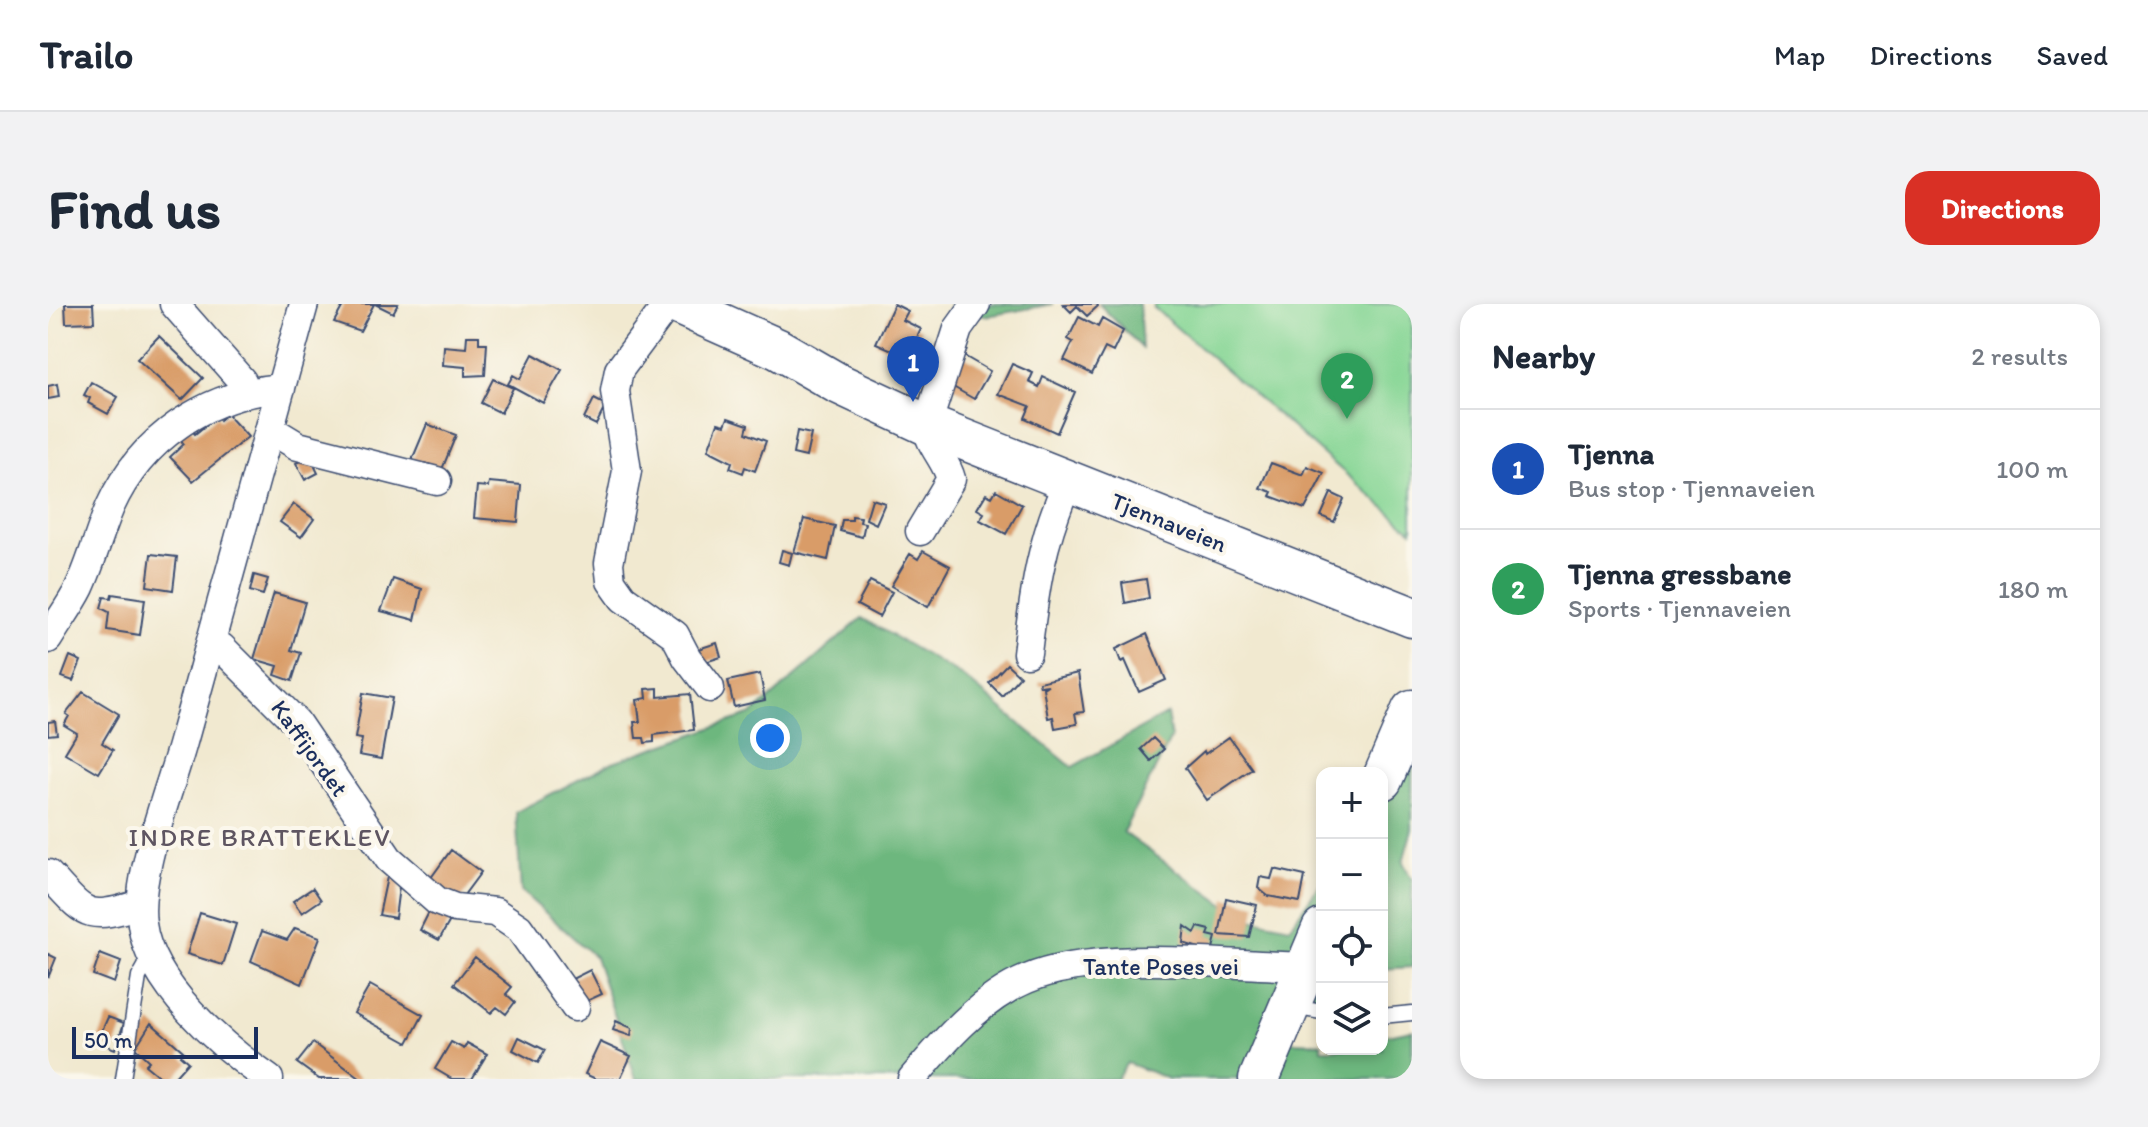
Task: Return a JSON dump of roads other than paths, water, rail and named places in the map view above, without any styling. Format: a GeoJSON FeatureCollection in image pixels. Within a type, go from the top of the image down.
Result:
{"type":"FeatureCollection","features":[{"type":"Feature","properties":{"kind":"main road","name":"Tjennaveien"},"geometry":{"type":"LineString","coordinates":[[677,304],[778,349],[837,383],[927,425],[1412,617]]}},
{"type":"Feature","properties":{"kind":"main road"},"geometry":{"type":"LineString","coordinates":[[1388,767],[1412,710]]}},
{"type":"Feature","properties":{"kind":"main road"},"geometry":{"type":"LineString","coordinates":[[1259,1079],[1305,1009],[1307,967],[1316,944]]}},
{"type":"Feature","properties":{"kind":"street"},"geometry":{"type":"LineString","coordinates":[[174,304],[242,381],[246,391]]}},
{"type":"Feature","properties":{"kind":"street"},"geometry":{"type":"LineString","coordinates":[[269,1079],[200,1025],[151,956],[142,926],[140,904],[152,850],[227,577],[250,511],[304,304]]}},
{"type":"Feature","properties":{"kind":"street"},"geometry":{"type":"LineString","coordinates":[[668,304],[619,370],[615,391],[627,471],[609,563],[611,581],[623,598],[675,635],[687,658],[710,688]]}},
{"type":"Feature","properties":{"kind":"street"},"geometry":{"type":"LineString","coordinates":[[920,531],[951,479],[948,468],[928,438],[927,425],[958,329],[976,304]]}},
{"type":"Feature","properties":{"kind":"street"},"geometry":{"type":"LineString","coordinates":[[48,639],[80,587],[125,478],[143,453],[171,428],[246,391],[281,388]]}},
{"type":"Feature","properties":{"kind":"street"},"geometry":{"type":"LineString","coordinates":[[270,429],[298,446],[437,481]]}},
{"type":"Feature","properties":{"kind":"street"},"geometry":{"type":"LineString","coordinates":[[1027,653],[1038,565],[1046,533],[1068,481]]}},
{"type":"Feature","properties":{"kind":"street","name":"Kaffijordet"},"geometry":{"type":"LineString","coordinates":[[210,644],[221,647],[296,722],[389,859],[437,901],[455,908],[495,912],[519,928],[575,1007]]}},
{"type":"Feature","properties":{"kind":"street"},"geometry":{"type":"LineString","coordinates":[[48,874],[86,912],[97,916],[140,904]]}},
{"type":"Feature","properties":{"kind":"street","name":"Tante Poses vei"},"geometry":{"type":"LineString","coordinates":[[912,1079],[978,1011],[1024,980],[1060,968],[1112,962],[1307,967]]}},
{"type":"Feature","properties":{"kind":"lane"},"geometry":{"type":"LineString","coordinates":[[123,1079],[139,977],[151,956]]}},
{"type":"Feature","properties":{"kind":"lane"},"geometry":{"type":"LineString","coordinates":[[1388,1015],[1412,1013]]}},
{"type":"Feature","properties":{"kind":"place","name":"Tjenna"},"geometry":{"type":"Point","coordinates":[913,402]}},
{"type":"Feature","properties":{"kind":"place","name":"Tjenna gressbane"},"geometry":{"type":"Point","coordinates":[1347,419]}},
{"type":"Feature","properties":{"kind":"district","name":"INDRE BRATTEKLEV"},"geometry":{"type":"Point","coordinates":[260,837]}}]}
